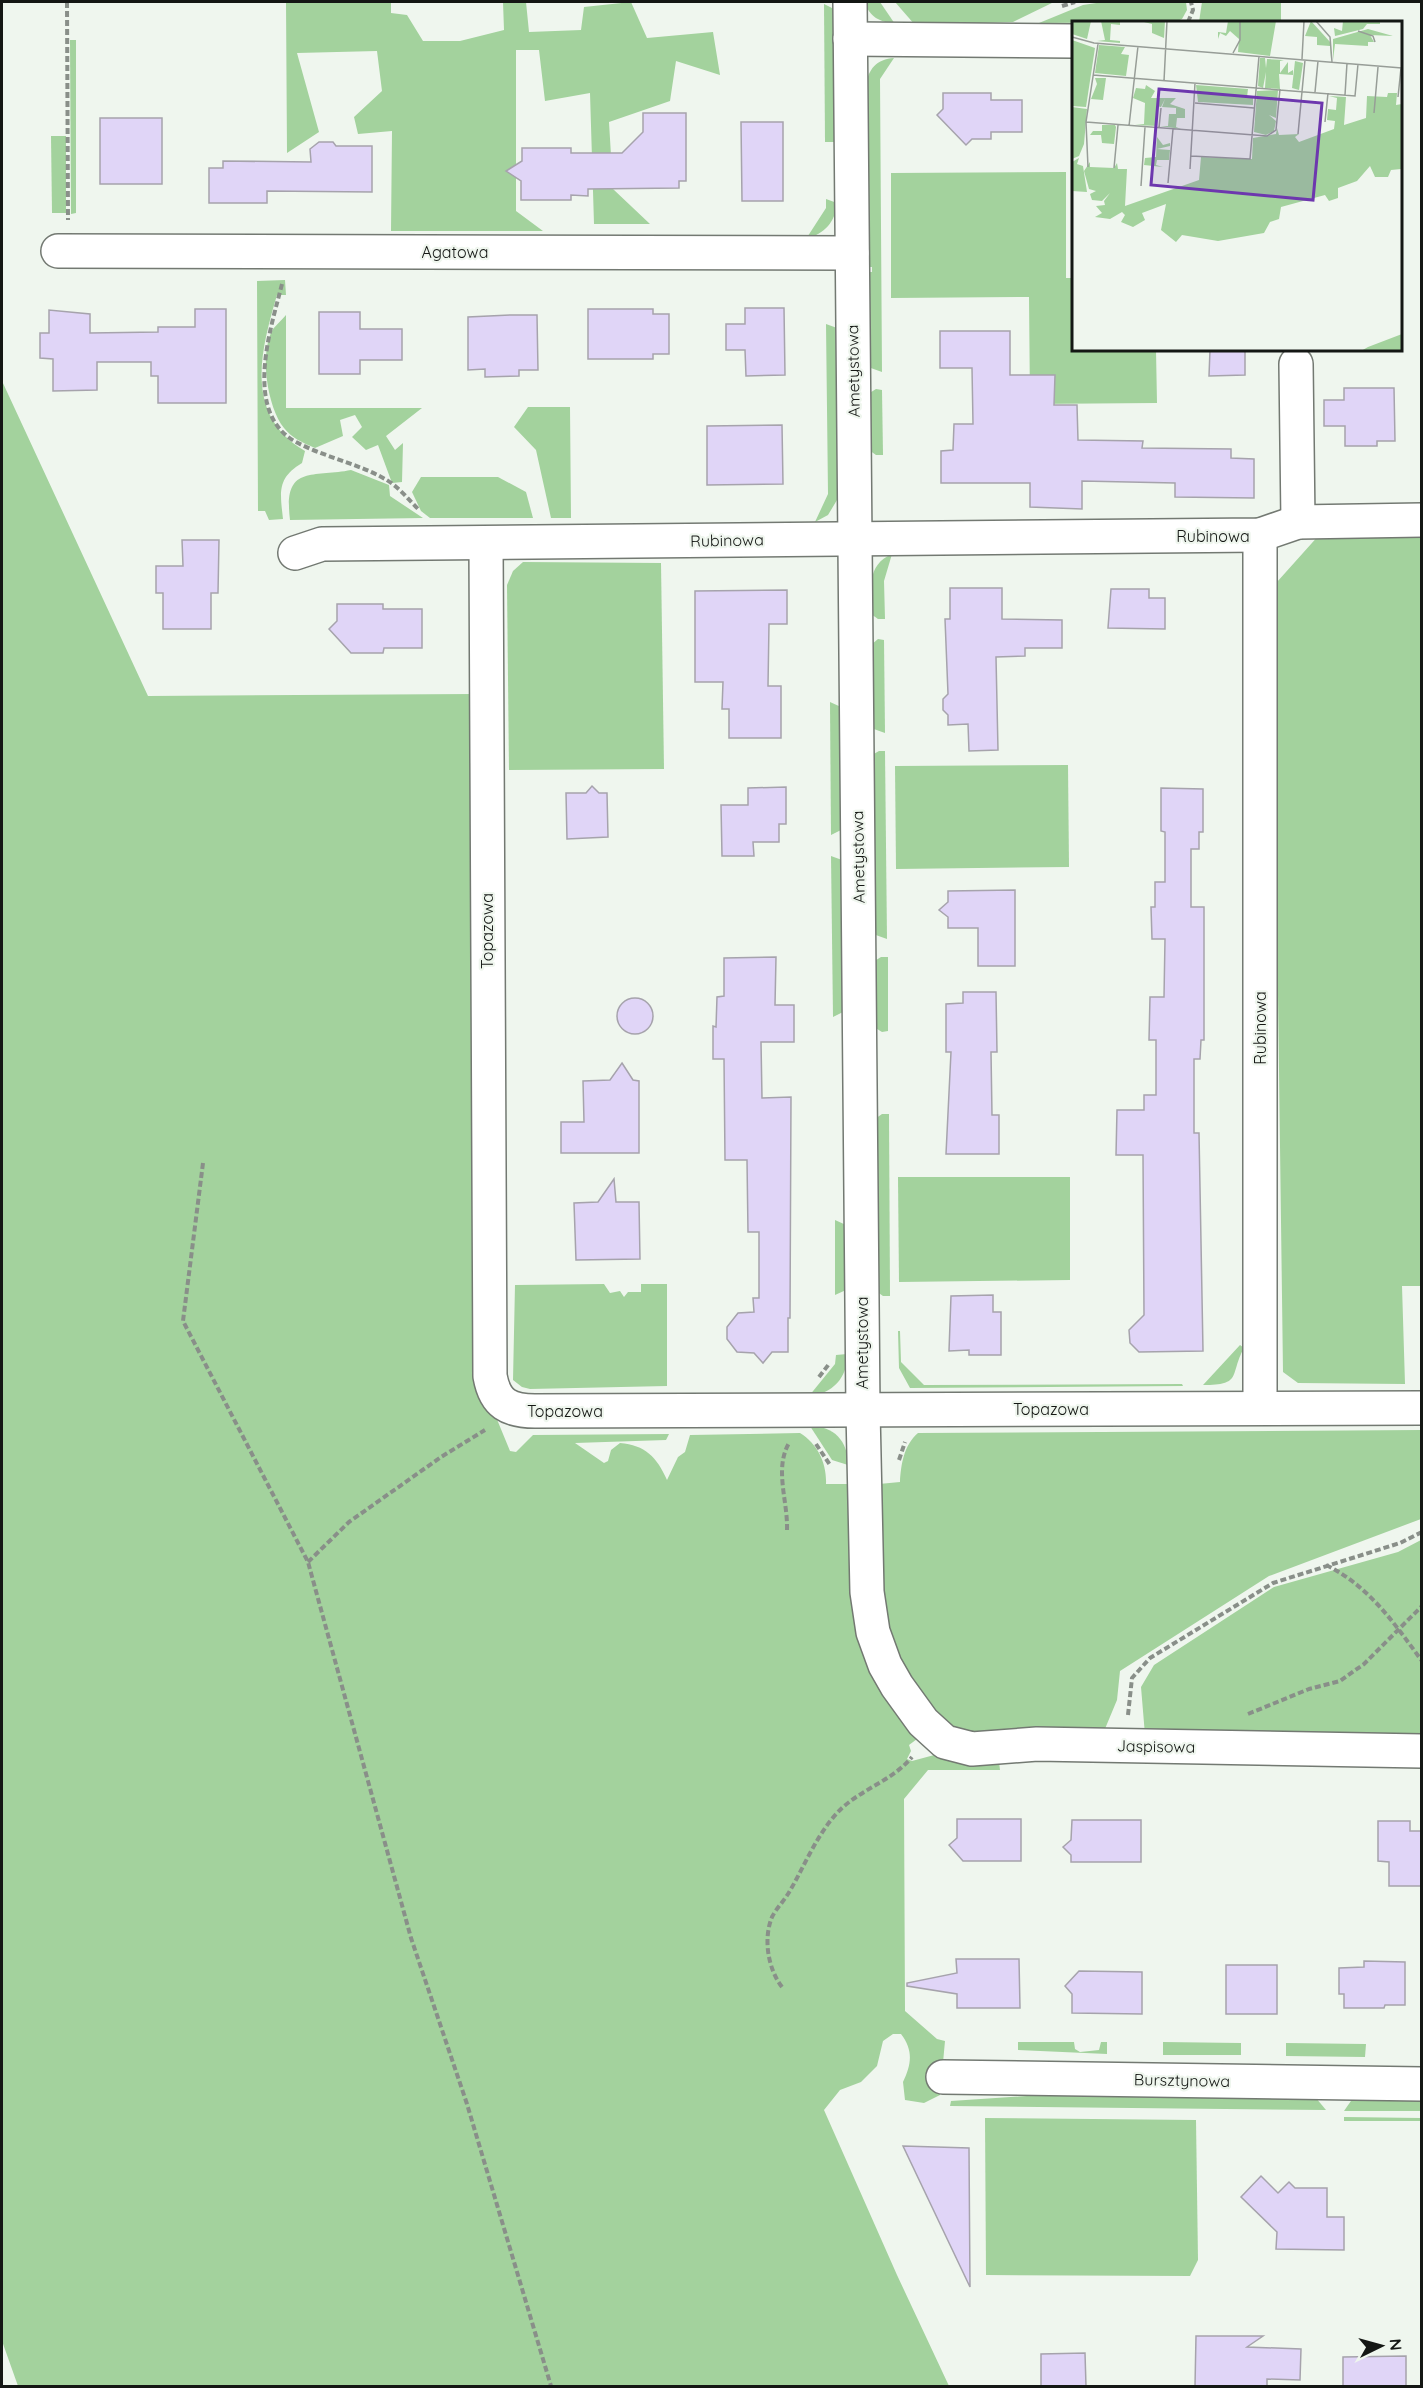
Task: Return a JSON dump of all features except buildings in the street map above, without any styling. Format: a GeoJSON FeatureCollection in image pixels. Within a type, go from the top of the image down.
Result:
{"type":"FeatureCollection","features":[{"type":"Feature","properties":{"kind":"street","name":"Ametystowa"},"geometry":{"type":"LineString","coordinates":[[850,2],[863,1411],[870,1622],[885,1665],[909,1703]]}},
{"type":"Feature","properties":{"kind":"street"},"geometry":{"type":"LineString","coordinates":[[850,39],[1072,41]]}},
{"type":"Feature","properties":{"kind":"street","name":"Agatowa"},"geometry":{"type":"LineString","coordinates":[[58,251],[852,253]]}},
{"type":"Feature","properties":{"kind":"street"},"geometry":{"type":"LineString","coordinates":[[1296,364],[1298,522]]}},
{"type":"Feature","properties":{"kind":"street"},"geometry":{"type":"LineString","coordinates":[[1260,535],[1298,522],[1422,520]]}},
{"type":"Feature","properties":{"kind":"street","name":"Rubinowa"},"geometry":{"type":"LineString","coordinates":[[295,553],[322,544],[1260,535],[1260,1408]]}},
{"type":"Feature","properties":{"kind":"street","name":"Topazowa"},"geometry":{"type":"LineString","coordinates":[[486,543],[490,1376],[492,1388],[500,1400],[517,1411],[1422,1408]]}},
{"type":"Feature","properties":{"kind":"street","name":"Jaspisowa"},"geometry":{"type":"LineString","coordinates":[[909,1703],[938,1737],[964,1749],[1037,1744],[1422,1751]]}},
{"type":"Feature","properties":{"kind":"street","name":"Bursztynowa"},"geometry":{"type":"LineString","coordinates":[[943,2077],[1422,2084]]}},
{"type":"Feature","properties":{"kind":"path"},"geometry":{"type":"LineString","coordinates":[[67,2],[68,220]]}},
{"type":"Feature","properties":{"kind":"path"},"geometry":{"type":"LineString","coordinates":[[1188,21],[1193,10],[1191,2]]}},
{"type":"Feature","properties":{"kind":"path"},"geometry":{"type":"LineString","coordinates":[[285,274],[264,368],[267,399],[276,421],[294,441],[387,480],[427,518]]}},
{"type":"Feature","properties":{"kind":"path"},"geometry":{"type":"LineString","coordinates":[[203,1163],[183,1321],[308,1562],[411,1938],[467,2104],[551,2386]]}},
{"type":"Feature","properties":{"kind":"path"},"geometry":{"type":"LineString","coordinates":[[308,1562],[349,1521],[441,1457],[517,1411]]}},
{"type":"Feature","properties":{"kind":"path"},"geometry":{"type":"LineString","coordinates":[[787,1530],[782,1464],[792,1437]]}},
{"type":"Feature","properties":{"kind":"path"},"geometry":{"type":"LineString","coordinates":[[813,1438],[836,1475]]}},
{"type":"Feature","properties":{"kind":"path"},"geometry":{"type":"LineString","coordinates":[[898,1463],[906,1440]]}},
{"type":"Feature","properties":{"kind":"path"},"geometry":{"type":"LineString","coordinates":[[1127,1746],[1130,1687],[1132,1678],[1142,1664],[1273,1583],[1400,1542],[1422,1532]]}},
{"type":"Feature","properties":{"kind":"path"},"geometry":{"type":"LineString","coordinates":[[1325,1565],[1359,1584],[1398,1628],[1422,1661]]}},
{"type":"Feature","properties":{"kind":"path"},"geometry":{"type":"LineString","coordinates":[[1246,1715],[1310,1689],[1340,1681],[1364,1664],[1422,1606]]}},
{"type":"Feature","properties":{"kind":"path"},"geometry":{"type":"LineString","coordinates":[[782,1987],[774,1977],[769,1961],[768,1938],[772,1918],[821,1834],[840,1810],[856,1796],[902,1770],[913,1757]]}},
{"type":"Feature","properties":{"kind":"green space"},"geometry":{"type":"Polygon","coordinates":[[[286,2],[391,2],[391,13],[407,15],[423,41],[460,41],[504,30],[503,2],[526,2],[529,32],[581,30],[584,7],[631,2],[647,38],[713,32],[720,75],[676,61],[670,101],[609,122],[613,189],[650,224],[594,224],[590,93],[545,101],[539,50],[516,50],[516,211],[543,231],[391,231],[392,131],[358,134],[354,117],[382,91],[377,51],[297,53],[319,132],[287,153],[286,2]]]}},
{"type":"Feature","properties":{"kind":"green space"},"geometry":{"type":"Polygon","coordinates":[[[865,2],[880,2],[895,24],[876,18],[869,11],[865,2]]]}},
{"type":"Feature","properties":{"kind":"green space"},"geometry":{"type":"Polygon","coordinates":[[[895,2],[1054,2],[1013,22],[915,25],[895,2]]]}},
{"type":"Feature","properties":{"kind":"green space"},"geometry":{"type":"Polygon","coordinates":[[[1103,2],[1186,2],[1187,10],[1182,19],[1177,21],[1039,23],[1083,5],[1103,2]]]}},
{"type":"Feature","properties":{"kind":"green space"},"geometry":{"type":"Polygon","coordinates":[[[1202,2],[1281,2],[1281,21],[1199,21],[1202,2]]]}},
{"type":"Feature","properties":{"kind":"green space"},"geometry":{"type":"Polygon","coordinates":[[[824,4],[834,9],[836,142],[825,142],[824,4]]]}},
{"type":"Feature","properties":{"kind":"green space"},"geometry":{"type":"Polygon","coordinates":[[[70,40],[76,40],[76,213],[71,214],[70,40]]]}},
{"type":"Feature","properties":{"kind":"green space"},"geometry":{"type":"Polygon","coordinates":[[[894,58],[880,79],[882,372],[868,367],[868,272],[872,272],[872,267],[867,267],[866,86],[874,66],[883,60],[894,58]]]}},
{"type":"Feature","properties":{"kind":"green space"},"geometry":{"type":"Polygon","coordinates":[[[51,136],[66,136],[66,213],[52,213],[51,136]]]}},
{"type":"Feature","properties":{"kind":"green space"},"geometry":{"type":"Polygon","coordinates":[[[1066,172],[1066,278],[1072,278],[1072,351],[1156,351],[1157,403],[1030,404],[1029,297],[891,298],[891,173],[1066,172]]]}},
{"type":"Feature","properties":{"kind":"green space"},"geometry":{"type":"Polygon","coordinates":[[[826,199],[837,203],[831,222],[819,234],[806,239],[826,208],[826,199]]]}},
{"type":"Feature","properties":{"kind":"green space"},"geometry":{"type":"Polygon","coordinates":[[[285,280],[286,295],[277,295],[271,317],[262,360],[262,381],[265,401],[272,420],[286,436],[305,451],[302,463],[284,480],[281,493],[283,519],[269,520],[265,511],[258,511],[257,281],[285,280]]]}},
{"type":"Feature","properties":{"kind":"green space"},"geometry":{"type":"Polygon","coordinates":[[[286,315],[286,408],[422,408],[386,436],[395,450],[403,443],[402,482],[392,483],[378,445],[366,450],[352,437],[362,427],[355,415],[340,420],[343,436],[315,448],[294,437],[284,428],[278,419],[269,394],[266,351],[273,329],[286,315]]]}},
{"type":"Feature","properties":{"kind":"green space"},"geometry":{"type":"Polygon","coordinates":[[[826,324],[837,328],[840,495],[828,515],[815,522],[828,494],[826,324]]]}},
{"type":"Feature","properties":{"kind":"green space"},"geometry":{"type":"Polygon","coordinates":[[[2,381],[148,696],[473,694],[481,1401],[496,1417],[510,1451],[516,1452],[533,1435],[669,1434],[666,1440],[575,1443],[604,1463],[608,1461],[611,1450],[620,1443],[636,1446],[654,1459],[667,1480],[678,1457],[685,1452],[690,1435],[800,1433],[812,1443],[820,1455],[825,1469],[826,1484],[848,1484],[917,1739],[909,1745],[911,1751],[907,1759],[912,1761],[938,1754],[999,1762],[1000,1770],[928,1770],[904,1799],[905,2011],[937,2039],[945,2041],[940,2095],[924,2103],[905,2100],[903,2082],[910,2058],[908,2046],[901,2034],[893,2034],[883,2041],[877,2066],[861,2082],[840,2090],[824,2110],[949,2386],[18,2386],[2,2341],[2,381]]]}},
{"type":"Feature","properties":{"kind":"green space"},"geometry":{"type":"Polygon","coordinates":[[[876,389],[882,390],[883,455],[876,455],[869,450],[868,394],[876,389]]]}},
{"type":"Feature","properties":{"kind":"green space"},"geometry":{"type":"Polygon","coordinates":[[[528,407],[570,407],[571,518],[551,518],[536,450],[514,427],[528,407]]]}},
{"type":"Feature","properties":{"kind":"green space"},"geometry":{"type":"Polygon","coordinates":[[[351,470],[389,485],[390,496],[423,518],[290,520],[289,502],[291,490],[296,482],[303,477],[351,470]]]}},
{"type":"Feature","properties":{"kind":"green space"},"geometry":{"type":"Polygon","coordinates":[[[421,477],[498,477],[526,492],[533,518],[430,518],[421,511],[412,492],[421,477]]]}},
{"type":"Feature","properties":{"kind":"green space"},"geometry":{"type":"Polygon","coordinates":[[[1421,533],[1421,1286],[1402,1286],[1405,1384],[1298,1383],[1283,1372],[1275,767],[1277,582],[1320,534],[1421,533]]]}},
{"type":"Feature","properties":{"kind":"green space"},"geometry":{"type":"Polygon","coordinates":[[[892,554],[884,581],[885,619],[878,619],[871,614],[872,579],[878,565],[892,554]]]}},
{"type":"Feature","properties":{"kind":"green space"},"geometry":{"type":"Polygon","coordinates":[[[523,562],[661,563],[664,769],[509,770],[507,585],[513,571],[523,562]]]}},
{"type":"Feature","properties":{"kind":"green space"},"geometry":{"type":"Polygon","coordinates":[[[878,639],[884,640],[885,733],[871,728],[871,645],[878,639]]]}},
{"type":"Feature","properties":{"kind":"green space"},"geometry":{"type":"Polygon","coordinates":[[[830,702],[841,707],[841,830],[831,835],[830,702]]]}},
{"type":"Feature","properties":{"kind":"green space"},"geometry":{"type":"Polygon","coordinates":[[[885,751],[887,939],[873,934],[872,755],[885,751]]]}},
{"type":"Feature","properties":{"kind":"green space"},"geometry":{"type":"Polygon","coordinates":[[[1068,765],[1069,867],[896,869],[895,766],[1068,765]]]}},
{"type":"Feature","properties":{"kind":"green space"},"geometry":{"type":"Polygon","coordinates":[[[831,856],[842,860],[843,1012],[833,1017],[831,856]]]}},
{"type":"Feature","properties":{"kind":"green space"},"geometry":{"type":"Polygon","coordinates":[[[881,957],[888,957],[888,1031],[882,1032],[874,1027],[873,962],[881,957]]]}},
{"type":"Feature","properties":{"kind":"green space"},"geometry":{"type":"Polygon","coordinates":[[[882,1114],[889,1114],[890,1296],[883,1296],[876,1291],[875,1119],[882,1114]]]}},
{"type":"Feature","properties":{"kind":"green space"},"geometry":{"type":"Polygon","coordinates":[[[898,1177],[1070,1177],[1070,1280],[899,1282],[898,1177]]]}},
{"type":"Feature","properties":{"kind":"green space"},"geometry":{"type":"Polygon","coordinates":[[[835,1220],[846,1225],[846,1290],[835,1295],[835,1220]]]}},
{"type":"Feature","properties":{"kind":"green space"},"geometry":{"type":"Polygon","coordinates":[[[604,1284],[610,1293],[620,1291],[624,1297],[628,1292],[641,1292],[641,1284],[667,1284],[667,1386],[530,1389],[522,1387],[513,1380],[515,1285],[604,1284]]]}},
{"type":"Feature","properties":{"kind":"green space"},"geometry":{"type":"Polygon","coordinates":[[[898,1331],[900,1331],[901,1362],[924,1385],[1182,1384],[1183,1386],[910,1388],[899,1368],[898,1331]]]}},
{"type":"Feature","properties":{"kind":"green space"},"geometry":{"type":"Polygon","coordinates":[[[1240,1345],[1244,1348],[1233,1377],[1224,1383],[1203,1385],[1240,1345]]]}},
{"type":"Feature","properties":{"kind":"green space"},"geometry":{"type":"Polygon","coordinates":[[[847,1354],[845,1370],[837,1383],[825,1392],[809,1396],[835,1364],[836,1355],[847,1354]]]}},
{"type":"Feature","properties":{"kind":"green space"},"geometry":{"type":"Polygon","coordinates":[[[810,1426],[826,1429],[838,1436],[845,1449],[848,1465],[832,1460],[810,1426]]]}},
{"type":"Feature","properties":{"kind":"green space"},"geometry":{"type":"Polygon","coordinates":[[[1421,1430],[1421,1519],[1269,1576],[1120,1671],[1117,1700],[1102,1736],[963,1735],[928,1709],[885,1635],[879,1484],[900,1482],[904,1455],[909,1443],[918,1433],[1421,1430]]]}},
{"type":"Feature","properties":{"kind":"green space"},"geometry":{"type":"Polygon","coordinates":[[[1421,1540],[1421,1744],[1145,1735],[1141,1687],[1154,1665],[1274,1587],[1398,1552],[1421,1540]]]}},
{"type":"Feature","properties":{"kind":"green space"},"geometry":{"type":"Polygon","coordinates":[[[1018,2042],[1074,2042],[1075,2049],[1080,2052],[1099,2050],[1101,2042],[1107,2042],[1107,2054],[1018,2050],[1018,2042]]]}},
{"type":"Feature","properties":{"kind":"green space"},"geometry":{"type":"Polygon","coordinates":[[[1163,2042],[1241,2043],[1241,2055],[1163,2055],[1163,2042]]]}},
{"type":"Feature","properties":{"kind":"green space"},"geometry":{"type":"Polygon","coordinates":[[[1286,2043],[1366,2044],[1365,2057],[1286,2056],[1286,2043]]]}},
{"type":"Feature","properties":{"kind":"green space"},"geometry":{"type":"Polygon","coordinates":[[[1055,2094],[1316,2098],[1326,2110],[950,2106],[951,2101],[1055,2094]]]}},
{"type":"Feature","properties":{"kind":"green space"},"geometry":{"type":"Polygon","coordinates":[[[1353,2098],[1421,2098],[1421,2111],[1344,2111],[1353,2098]]]}},
{"type":"Feature","properties":{"kind":"green space"},"geometry":{"type":"Polygon","coordinates":[[[1344,2117],[1421,2118],[1421,2121],[1344,2121],[1344,2117]]]}},
{"type":"Feature","properties":{"kind":"green space"},"geometry":{"type":"Polygon","coordinates":[[[985,2118],[1196,2120],[1198,2260],[1190,2276],[986,2275],[985,2118]]]}}]}
